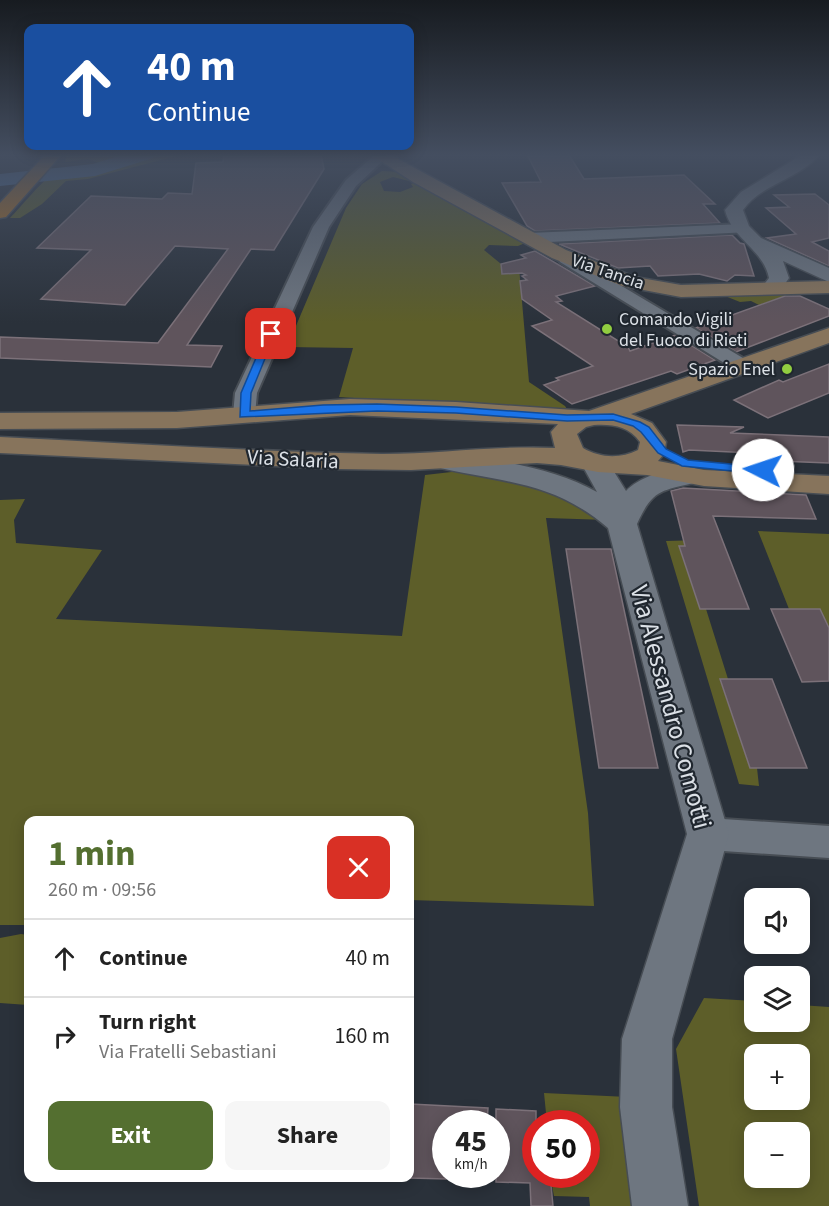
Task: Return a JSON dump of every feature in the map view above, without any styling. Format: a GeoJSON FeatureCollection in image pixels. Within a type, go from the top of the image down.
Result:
{"type":"FeatureCollection","features":[{"type":"Feature","properties":{"kind":"main road","name":"Via Tancia"},"geometry":{"type":"LineString","coordinates":[[480,210],[566,258],[614,279],[657,289],[700,291],[823,283]]}},
{"type":"Feature","properties":{"kind":"main road"},"geometry":{"type":"LineString","coordinates":[[591,461],[567,447],[564,432],[569,426],[829,335]]}},
{"type":"Feature","properties":{"kind":"main road"},"geometry":{"type":"LineString","coordinates":[[624,465],[644,459],[650,454],[650,418],[668,406],[829,347]]}},
{"type":"Feature","properties":{"kind":"main road"},"geometry":{"type":"LineString","coordinates":[[0,421],[144,421],[323,408],[377,407],[594,417],[626,420],[674,458],[698,466],[829,474]]}},
{"type":"Feature","properties":{"kind":"main road","name":"Via Salaria"},"geometry":{"type":"LineString","coordinates":[[0,445],[359,462],[556,455],[624,465]]}},
{"type":"Feature","properties":{"kind":"main road"},"geometry":{"type":"LineString","coordinates":[[624,465],[647,467],[688,476],[829,485]]}},
{"type":"Feature","properties":{"kind":"street"},"geometry":{"type":"LineString","coordinates":[[244,415],[246,393],[271,334],[321,227],[332,210]]}},
{"type":"Feature","properties":{"kind":"street"},"geometry":{"type":"LineString","coordinates":[[735,210],[735,215],[748,234],[772,259],[778,270],[779,278],[772,287]]}},
{"type":"Feature","properties":{"kind":"street"},"geometry":{"type":"LineString","coordinates":[[529,238],[748,234],[823,283]]}},
{"type":"Feature","properties":{"kind":"street"},"geometry":{"type":"LineString","coordinates":[[566,258],[741,365]]}},
{"type":"Feature","properties":{"kind":"street"},"geometry":{"type":"LineString","coordinates":[[772,259],[823,283]]}},
{"type":"Feature","properties":{"kind":"street"},"geometry":{"type":"LineString","coordinates":[[442,460],[504,470],[569,490],[596,502],[622,524],[635,497],[648,488],[668,480],[688,476]]}},
{"type":"Feature","properties":{"kind":"street","name":"Via Alessandro Comotti"},"geometry":{"type":"LineString","coordinates":[[591,461],[609,484],[622,524],[708,834],[647,1039],[646,1107],[660,1206]]}},
{"type":"Feature","properties":{"kind":"street"},"geometry":{"type":"LineString","coordinates":[[708,834],[829,842]]}},
{"type":"Feature","properties":{"kind":"shaded area"},"geometry":{"type":"Polygon","coordinates":[[[17,210],[32,210],[20,218],[10,218],[17,210]]]}},
{"type":"Feature","properties":{"kind":"shaded area"},"geometry":{"type":"Polygon","coordinates":[[[345,210],[468,210],[525,243],[518,246],[489,245],[484,250],[506,268],[519,267],[529,382],[565,406],[569,412],[339,397],[353,348],[287,347],[345,210]]]}},
{"type":"Feature","properties":{"kind":"shaded area"},"geometry":{"type":"Polygon","coordinates":[[[794,293],[759,305],[751,301],[740,302],[725,296],[794,293]]]}},
{"type":"Feature","properties":{"kind":"shaded area"},"geometry":{"type":"Polygon","coordinates":[[[469,470],[526,484],[580,502],[608,520],[546,518],[588,813],[594,906],[414,900],[414,816],[24,816],[24,925],[0,925],[0,500],[25,499],[14,520],[16,543],[102,550],[56,619],[402,636],[425,475],[469,470]]]}},
{"type":"Feature","properties":{"kind":"shaded area"},"geometry":{"type":"Polygon","coordinates":[[[758,531],[829,534],[829,628],[820,609],[789,609],[758,531]]]}},
{"type":"Feature","properties":{"kind":"shaded area"},"geometry":{"type":"Polygon","coordinates":[[[702,540],[704,546],[679,547],[700,609],[706,609],[728,679],[720,680],[750,768],[757,768],[759,786],[739,784],[666,541],[702,540]]]}},
{"type":"Feature","properties":{"kind":"shaded area"},"geometry":{"type":"Polygon","coordinates":[[[24,934],[24,1005],[0,1003],[0,938],[24,934]]]}},
{"type":"Feature","properties":{"kind":"shaded area"},"geometry":{"type":"Polygon","coordinates":[[[704,998],[744,1000],[744,1032],[810,1032],[810,1006],[829,1007],[829,1206],[699,1206],[676,1049],[704,998]]]}},
{"type":"Feature","properties":{"kind":"shaded area"},"geometry":{"type":"Polygon","coordinates":[[[544,1093],[628,1097],[641,1206],[590,1206],[589,1197],[554,1196],[552,1188],[600,1188],[600,1110],[546,1110],[544,1093]]]}},
{"type":"Feature","properties":{"kind":"building"},"geometry":{"type":"Polygon","coordinates":[[[76,210],[299,210],[274,250],[251,249],[187,345],[222,346],[211,367],[0,358],[0,337],[158,343],[228,249],[175,246],[125,305],[41,299],[91,250],[37,248],[76,210]]]}},
{"type":"Feature","properties":{"kind":"building"},"geometry":{"type":"Polygon","coordinates":[[[518,210],[709,210],[720,223],[535,231],[527,226],[518,210]]]}},
{"type":"Feature","properties":{"kind":"building"},"geometry":{"type":"Polygon","coordinates":[[[769,210],[829,210],[829,238],[812,242],[829,251],[829,266],[767,238],[796,234],[769,210]]]}},
{"type":"Feature","properties":{"kind":"building"},"geometry":{"type":"Polygon","coordinates":[[[732,235],[744,244],[754,276],[735,275],[727,281],[699,274],[658,276],[650,266],[618,268],[559,244],[732,235]]]}},
{"type":"Feature","properties":{"kind":"building"},"geometry":{"type":"Polygon","coordinates":[[[535,251],[595,286],[556,296],[562,301],[556,302],[628,347],[630,351],[675,335],[715,360],[677,374],[671,371],[572,404],[544,385],[559,380],[556,378],[593,366],[532,326],[552,320],[522,299],[520,281],[527,280],[522,276],[526,275],[522,273],[502,274],[501,264],[526,258],[521,255],[535,251]]]}},
{"type":"Feature","properties":{"kind":"building"},"geometry":{"type":"Polygon","coordinates":[[[785,296],[800,296],[829,309],[829,316],[736,352],[696,328],[785,296]]]}},
{"type":"Feature","properties":{"kind":"building"},"geometry":{"type":"Polygon","coordinates":[[[829,364],[829,393],[768,418],[734,400],[779,380],[783,382],[829,364]]]}},
{"type":"Feature","properties":{"kind":"building"},"geometry":{"type":"Polygon","coordinates":[[[677,425],[744,427],[730,433],[829,437],[829,463],[778,461],[776,454],[689,450],[683,452],[677,425]]]}},
{"type":"Feature","properties":{"kind":"building"},"geometry":{"type":"Polygon","coordinates":[[[683,488],[806,495],[816,519],[713,516],[749,609],[700,609],[679,546],[685,546],[671,491],[683,488]]]}},
{"type":"Feature","properties":{"kind":"building"},"geometry":{"type":"Polygon","coordinates":[[[566,549],[611,549],[658,768],[599,768],[566,549]]]}},
{"type":"Feature","properties":{"kind":"building"},"geometry":{"type":"Polygon","coordinates":[[[771,609],[820,609],[829,628],[829,681],[802,682],[771,609]]]}},
{"type":"Feature","properties":{"kind":"building"},"geometry":{"type":"Polygon","coordinates":[[[720,679],[772,679],[807,768],[750,768],[720,679]]]}},
{"type":"Feature","properties":{"kind":"building"},"geometry":{"type":"Polygon","coordinates":[[[414,1104],[488,1108],[488,1110],[432,1110],[432,1179],[414,1178],[414,1104]]]}},
{"type":"Feature","properties":{"kind":"building"},"geometry":{"type":"Polygon","coordinates":[[[496,1109],[522,1110],[522,1183],[510,1182],[510,1110],[496,1109]]]}},
{"type":"Feature","properties":{"kind":"building"},"geometry":{"type":"Polygon","coordinates":[[[530,1188],[551,1188],[553,1206],[531,1206],[530,1188]]]}},
{"type":"Feature","properties":{"kind":"place","name":"Comando Vigili del Fuoco di Rieti"},"geometry":{"type":"Point","coordinates":[607,329]}},
{"type":"Feature","properties":{"kind":"place","name":"Spazio Enel"},"geometry":{"type":"Point","coordinates":[787,369]}},
{"type":"Feature","properties":{"kind":"route"},"geometry":{"type":"LineString","coordinates":[[271,334],[246,393],[244,415],[323,408],[377,407],[567,418],[613,417],[637,424],[651,435],[653,442],[662,451],[686,463],[698,466],[763,470]]}}]}
